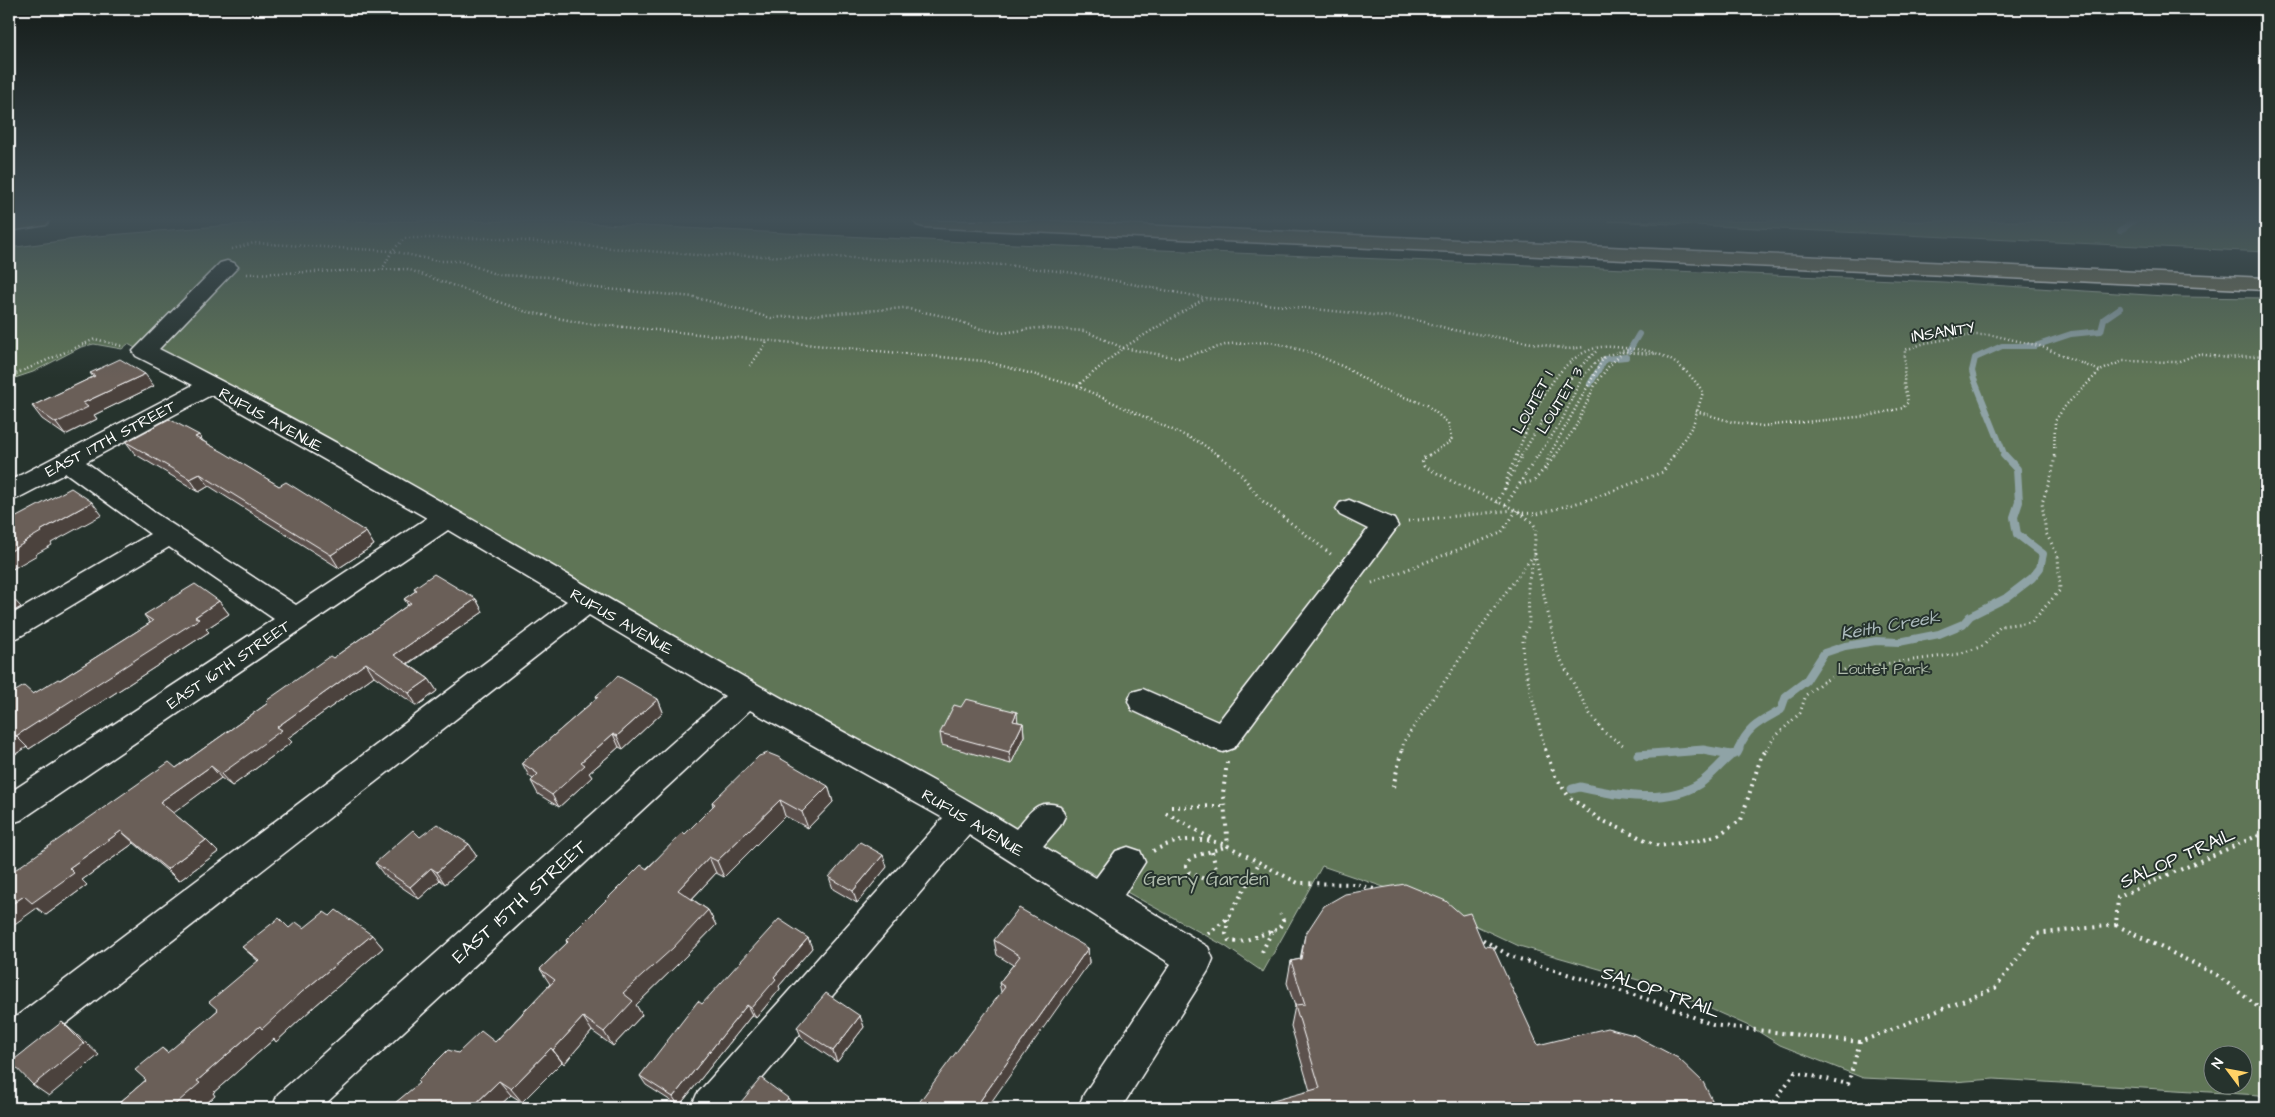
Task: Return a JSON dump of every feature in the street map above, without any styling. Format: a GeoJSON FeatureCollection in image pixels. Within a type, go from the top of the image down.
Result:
{"type":"FeatureCollection","features":[{"type":"Feature","properties":{"kind":"highway"},"geometry":{"type":"LineString","coordinates":[[2005,273],[2083,284],[2266,298]]}},
{"type":"Feature","properties":{"kind":"highway"},"geometry":{"type":"LineString","coordinates":[[2045,273],[2266,284]]}},
{"type":"Feature","properties":{"kind":"street"},"geometry":{"type":"LineString","coordinates":[[144,351],[221,273]]}},
{"type":"Feature","properties":{"kind":"street","name":"RUFUS AVENUE"},"geometry":{"type":"LineString","coordinates":[[144,351],[211,385],[447,518],[747,694],[966,815],[1020,849],[1116,879],[1192,956]]}},
{"type":"Feature","properties":{"kind":"street","name":"EAST 17TH STREET"},"geometry":{"type":"LineString","coordinates":[[9,492],[211,385]]}},
{"type":"Feature","properties":{"kind":"street"},"geometry":{"type":"LineString","coordinates":[[67,461],[146,518],[296,619]]}},
{"type":"Feature","properties":{"kind":"street"},"geometry":{"type":"LineString","coordinates":[[1143,701],[1223,739],[1385,526],[1349,509]]}},
{"type":"Feature","properties":{"kind":"street","name":"EAST 16TH STREET"},"geometry":{"type":"LineString","coordinates":[[9,810],[447,518]]}},
{"type":"Feature","properties":{"kind":"street"},"geometry":{"type":"LineString","coordinates":[[9,629],[170,534]]}},
{"type":"Feature","properties":{"kind":"street"},"geometry":{"type":"LineString","coordinates":[[9,1045],[587,601]]}},
{"type":"Feature","properties":{"kind":"street","name":"EAST 15TH STREET"},"geometry":{"type":"LineString","coordinates":[[292,1108],[747,694]]}},
{"type":"Feature","properties":{"kind":"street"},"geometry":{"type":"LineString","coordinates":[[711,1108],[966,815]]}},
{"type":"Feature","properties":{"kind":"street"},"geometry":{"type":"LineString","coordinates":[[1020,849],[1048,816]]}},
{"type":"Feature","properties":{"kind":"street"},"geometry":{"type":"LineString","coordinates":[[1098,1108],[1192,956]]}},
{"type":"Feature","properties":{"kind":"path"},"geometry":{"type":"LineString","coordinates":[[231,273],[264,273]]}},
{"type":"Feature","properties":{"kind":"path"},"geometry":{"type":"LineString","coordinates":[[418,273],[524,311],[582,323],[984,362],[1077,386],[1201,444],[1237,469],[1260,499],[1326,549],[1340,563],[1342,582],[1358,588],[1500,533],[1517,510]]}},
{"type":"Feature","properties":{"kind":"path"},"geometry":{"type":"LineString","coordinates":[[493,273],[498,275],[551,277],[596,288],[694,297],[771,318],[904,308],[948,318],[1002,334],[1037,328],[1085,331],[1123,348],[1179,358],[1229,344],[1271,342],[1313,353],[1346,368],[1381,389],[1427,405],[1448,423],[1452,441],[1422,459],[1424,466],[1497,502],[1506,506],[1523,512],[1537,514],[1588,500],[1663,472],[1693,425],[1703,392],[1678,361],[1660,354],[1635,349],[1603,348],[1595,351],[1581,365],[1514,469],[1497,502]]}},
{"type":"Feature","properties":{"kind":"path"},"geometry":{"type":"LineString","coordinates":[[1076,273],[1205,298],[1414,319],[1426,324],[1453,330],[1568,349],[1586,347]]}},
{"type":"Feature","properties":{"kind":"path"},"geometry":{"type":"LineString","coordinates":[[1077,386],[1123,348],[1205,298]]}},
{"type":"Feature","properties":{"kind":"path","name":"INSANITY"},"geometry":{"type":"LineString","coordinates":[[1696,411],[1732,422],[1763,426],[1868,416],[1903,408],[1908,402],[1904,385],[1905,350],[1913,345],[1947,341],[1963,336],[1978,335],[2023,341],[2062,352],[2100,371]]}},
{"type":"Feature","properties":{"kind":"path"},"geometry":{"type":"LineString","coordinates":[[9,377],[95,340],[144,351]]}},
{"type":"Feature","properties":{"kind":"path"},"geometry":{"type":"LineString","coordinates":[[750,366],[767,342]]}},
{"type":"Feature","properties":{"kind":"path","name":"LOUTET 1"},"geometry":{"type":"LineString","coordinates":[[1505,489],[1508,475],[1549,388],[1564,366],[1596,348],[1603,348]]}},
{"type":"Feature","properties":{"kind":"path"},"geometry":{"type":"LineString","coordinates":[[1545,470],[1547,456],[1572,417],[1604,356],[1627,350],[1660,354]]}},
{"type":"Feature","properties":{"kind":"path"},"geometry":{"type":"LineString","coordinates":[[1519,484],[1534,481],[1545,470],[1575,428],[1595,385],[1612,362],[1623,352],[1660,354]]}},
{"type":"Feature","properties":{"kind":"path"},"geometry":{"type":"LineString","coordinates":[[1385,526],[1424,518],[1517,510],[1536,529],[1535,554],[1528,584],[1529,624],[1523,639],[1523,659],[1546,752],[1555,776],[1569,797],[1599,819],[1658,846],[1700,840],[1718,835],[1741,820],[1761,757],[1774,738],[1800,713],[1806,695],[1821,683],[1846,669],[1959,654],[1983,646],[2001,626],[2032,622],[2060,590],[2058,556],[2046,533],[2042,503],[2052,474],[2056,445],[2055,421],[2066,406],[2100,371],[2123,361],[2177,362],[2198,354],[2227,358],[2266,354]]}},
{"type":"Feature","properties":{"kind":"path","name":"LOUTET 3"},"geometry":{"type":"LineString","coordinates":[[1506,506],[1565,414],[1567,404],[1580,384],[1595,363],[1604,356]]}},
{"type":"Feature","properties":{"kind":"path"},"geometry":{"type":"LineString","coordinates":[[1535,554],[1557,653],[1590,714],[1605,733],[1626,747]]}},
{"type":"Feature","properties":{"kind":"path"},"geometry":{"type":"LineString","coordinates":[[1393,787],[1404,741],[1497,604],[1535,554]]}},
{"type":"Feature","properties":{"kind":"path"},"geometry":{"type":"LineString","coordinates":[[1228,846],[1222,806],[1223,775],[1229,757]]}},
{"type":"Feature","properties":{"kind":"path"},"geometry":{"type":"LineString","coordinates":[[1171,807],[1222,806]]}},
{"type":"Feature","properties":{"kind":"path"},"geometry":{"type":"LineString","coordinates":[[1166,813],[1298,883],[1356,884],[1385,892]]}},
{"type":"Feature","properties":{"kind":"path","name":"SALOP TRAIL"},"geometry":{"type":"LineString","coordinates":[[1470,932],[1510,956],[1660,1003],[1713,1025],[1860,1042],[1995,988],[2036,934],[2116,925],[2118,897],[2266,832]]}},
{"type":"Feature","properties":{"kind":"path"},"geometry":{"type":"LineString","coordinates":[[1116,879],[1161,846],[1170,843],[1206,839],[1215,840]]}},
{"type":"Feature","properties":{"kind":"path"},"geometry":{"type":"LineString","coordinates":[[1212,852],[1216,868],[1210,877],[1204,879],[1189,872],[1186,866],[1192,857],[1228,846]]}},
{"type":"Feature","properties":{"kind":"path"},"geometry":{"type":"LineString","coordinates":[[1259,863],[1228,918],[1226,934],[1229,940],[1240,942],[1279,929],[1283,920],[1280,914]]}},
{"type":"Feature","properties":{"kind":"path"},"geometry":{"type":"LineString","coordinates":[[1192,956],[1210,932],[1228,918]]}},
{"type":"Feature","properties":{"kind":"path"},"geometry":{"type":"LineString","coordinates":[[2116,925],[2217,974],[2266,1013]]}},
{"type":"Feature","properties":{"kind":"path"},"geometry":{"type":"LineString","coordinates":[[1262,952],[1272,931]]}},
{"type":"Feature","properties":{"kind":"path"},"geometry":{"type":"LineString","coordinates":[[1770,1108],[1795,1072],[1848,1084],[1860,1042]]}},
{"type":"Feature","properties":{"kind":"green space","name":"Loutet Park"},"geometry":{"type":"Polygon","coordinates":[[[9,273],[1726,273],[1943,282],[2180,297],[2266,298],[2266,1103],[2259,1095],[2242,1094],[2252,1094],[2252,1044],[2202,1044],[2202,1092],[1994,1079],[1953,1082],[1863,1078],[1780,1045],[1751,1027],[1659,986],[1519,946],[1419,899],[1322,866],[1263,972],[1225,946],[128,344],[122,349],[94,344],[81,347],[33,372],[9,380],[9,273]]]}},
{"type":"Feature","properties":{"kind":"building"},"geometry":{"type":"Polygon","coordinates":[[[120,359],[145,374],[83,403],[88,407],[56,423],[32,406],[95,376],[90,373],[120,359]]]}},
{"type":"Feature","properties":{"kind":"building"},"geometry":{"type":"Polygon","coordinates":[[[169,419],[199,435],[195,437],[279,486],[286,482],[366,532],[331,555],[200,474],[190,479],[126,442],[169,419]]]}},
{"type":"Feature","properties":{"kind":"building"},"geometry":{"type":"Polygon","coordinates":[[[71,488],[92,502],[40,531],[9,552],[9,521],[71,488]]]}},
{"type":"Feature","properties":{"kind":"building"},"geometry":{"type":"Polygon","coordinates":[[[434,574],[476,599],[394,655],[429,679],[409,693],[366,663],[277,727],[282,730],[221,774],[211,766],[160,802],[206,840],[167,869],[121,831],[69,868],[74,873],[32,903],[24,896],[9,906],[9,874],[169,762],[176,768],[268,703],[266,701],[330,656],[333,658],[411,603],[404,599],[417,590],[414,588],[434,574]]]}},
{"type":"Feature","properties":{"kind":"building"},"geometry":{"type":"Polygon","coordinates":[[[195,584],[219,601],[195,617],[199,619],[16,736],[14,734],[9,737],[9,695],[24,686],[33,694],[58,679],[60,680],[153,621],[144,615],[195,584]]]}},
{"type":"Feature","properties":{"kind":"building"},"geometry":{"type":"Polygon","coordinates":[[[618,676],[658,699],[617,736],[613,734],[581,762],[585,765],[552,795],[531,781],[538,774],[522,763],[598,697],[596,696],[618,676]]]}},
{"type":"Feature","properties":{"kind":"building"},"geometry":{"type":"Polygon","coordinates":[[[966,699],[1017,712],[1013,721],[1023,723],[1009,752],[940,733],[954,705],[961,707],[966,699]]]}},
{"type":"Feature","properties":{"kind":"building"},"geometry":{"type":"Polygon","coordinates":[[[768,753],[828,786],[802,812],[780,800],[717,861],[709,857],[678,890],[708,910],[673,948],[623,993],[633,1001],[604,1032],[583,1017],[553,1050],[551,1048],[511,1089],[499,1081],[471,1108],[389,1108],[419,1083],[417,1081],[448,1050],[458,1053],[481,1031],[495,1042],[555,980],[540,969],[568,942],[566,940],[641,865],[647,869],[683,832],[685,834],[715,804],[712,802],[759,756],[768,753]]]}},
{"type":"Feature","properties":{"kind":"building"},"geometry":{"type":"Polygon","coordinates":[[[437,824],[469,844],[437,872],[431,868],[410,887],[375,863],[413,830],[420,837],[437,824]]]}},
{"type":"Feature","properties":{"kind":"building"},"geometry":{"type":"Polygon","coordinates":[[[860,842],[883,855],[853,891],[829,877],[860,842]]]}},
{"type":"Feature","properties":{"kind":"building"},"geometry":{"type":"Polygon","coordinates":[[[1405,884],[1446,901],[1462,915],[1470,913],[1484,946],[1493,947],[1538,1045],[1607,1028],[1634,1035],[1678,1058],[1703,1082],[1716,1108],[1256,1108],[1262,1104],[1320,1088],[1295,1005],[1305,1004],[1291,961],[1301,959],[1305,935],[1324,906],[1345,894],[1405,884]]]}},
{"type":"Feature","properties":{"kind":"building"},"geometry":{"type":"Polygon","coordinates":[[[1019,908],[1088,948],[975,1108],[915,1108],[1005,987],[999,983],[1020,956],[994,940],[1019,908]]]}},
{"type":"Feature","properties":{"kind":"building"},"geometry":{"type":"Polygon","coordinates":[[[336,910],[372,935],[302,992],[262,1029],[260,1026],[197,1081],[200,1083],[171,1108],[113,1108],[146,1080],[135,1070],[162,1048],[167,1053],[218,1010],[209,1002],[259,960],[242,947],[279,918],[289,928],[296,922],[304,928],[324,912],[330,916],[336,910]]]}},
{"type":"Feature","properties":{"kind":"building"},"geometry":{"type":"Polygon","coordinates":[[[779,919],[808,938],[774,977],[776,979],[751,1008],[747,1005],[673,1097],[640,1076],[698,1001],[702,1004],[779,919]]]}},
{"type":"Feature","properties":{"kind":"building"},"geometry":{"type":"Polygon","coordinates":[[[826,993],[860,1016],[833,1051],[797,1027],[826,993]]]}},
{"type":"Feature","properties":{"kind":"building"},"geometry":{"type":"Polygon","coordinates":[[[62,1022],[84,1044],[33,1085],[11,1062],[62,1022]]]}},
{"type":"Feature","properties":{"kind":"building"},"geometry":{"type":"Polygon","coordinates":[[[761,1078],[788,1098],[780,1108],[736,1108],[761,1078]]]}},
{"type":"Feature","properties":{"kind":"waterway","name":"Keith Creek"},"geometry":{"type":"LineString","coordinates":[[2005,456],[1974,379],[1972,371],[1975,358],[2002,346],[2035,346],[2071,334],[2101,331],[2104,319],[2120,308]]}},
{"type":"Feature","properties":{"kind":"waterway"},"geometry":{"type":"LineString","coordinates":[[1629,351],[1639,334]]}},
{"type":"Feature","properties":{"kind":"waterway"},"geometry":{"type":"LineString","coordinates":[[1590,384],[1605,359],[1626,357]]}},
{"type":"Feature","properties":{"kind":"waterway","name":"Keith Creek"},"geometry":{"type":"LineString","coordinates":[[1738,750],[1750,730],[1781,710],[1786,696],[1806,681],[1824,653],[1845,646],[1876,641],[1899,642],[1939,634],[1963,624],[1970,616],[2006,598],[2032,578],[2040,568],[2043,554],[2017,534],[2014,517],[2019,502],[2017,469],[2004,455]]}},
{"type":"Feature","properties":{"kind":"waterway","name":"Keith Creek"},"geometry":{"type":"LineString","coordinates":[[1731,755],[1737,753],[1739,749]]}},
{"type":"Feature","properties":{"kind":"waterway"},"geometry":{"type":"LineString","coordinates":[[1638,755],[1703,750],[1731,755]]}},
{"type":"Feature","properties":{"kind":"waterway","name":"Keith Creek"},"geometry":{"type":"LineString","coordinates":[[1572,789],[1580,787],[1609,793],[1641,796],[1672,794],[1699,784],[1731,755]]}},
{"type":"Feature","properties":{"kind":"park label","name":"Gerry Garden"},"geometry":{"type":"Point","coordinates":[1206,878]}}]}
